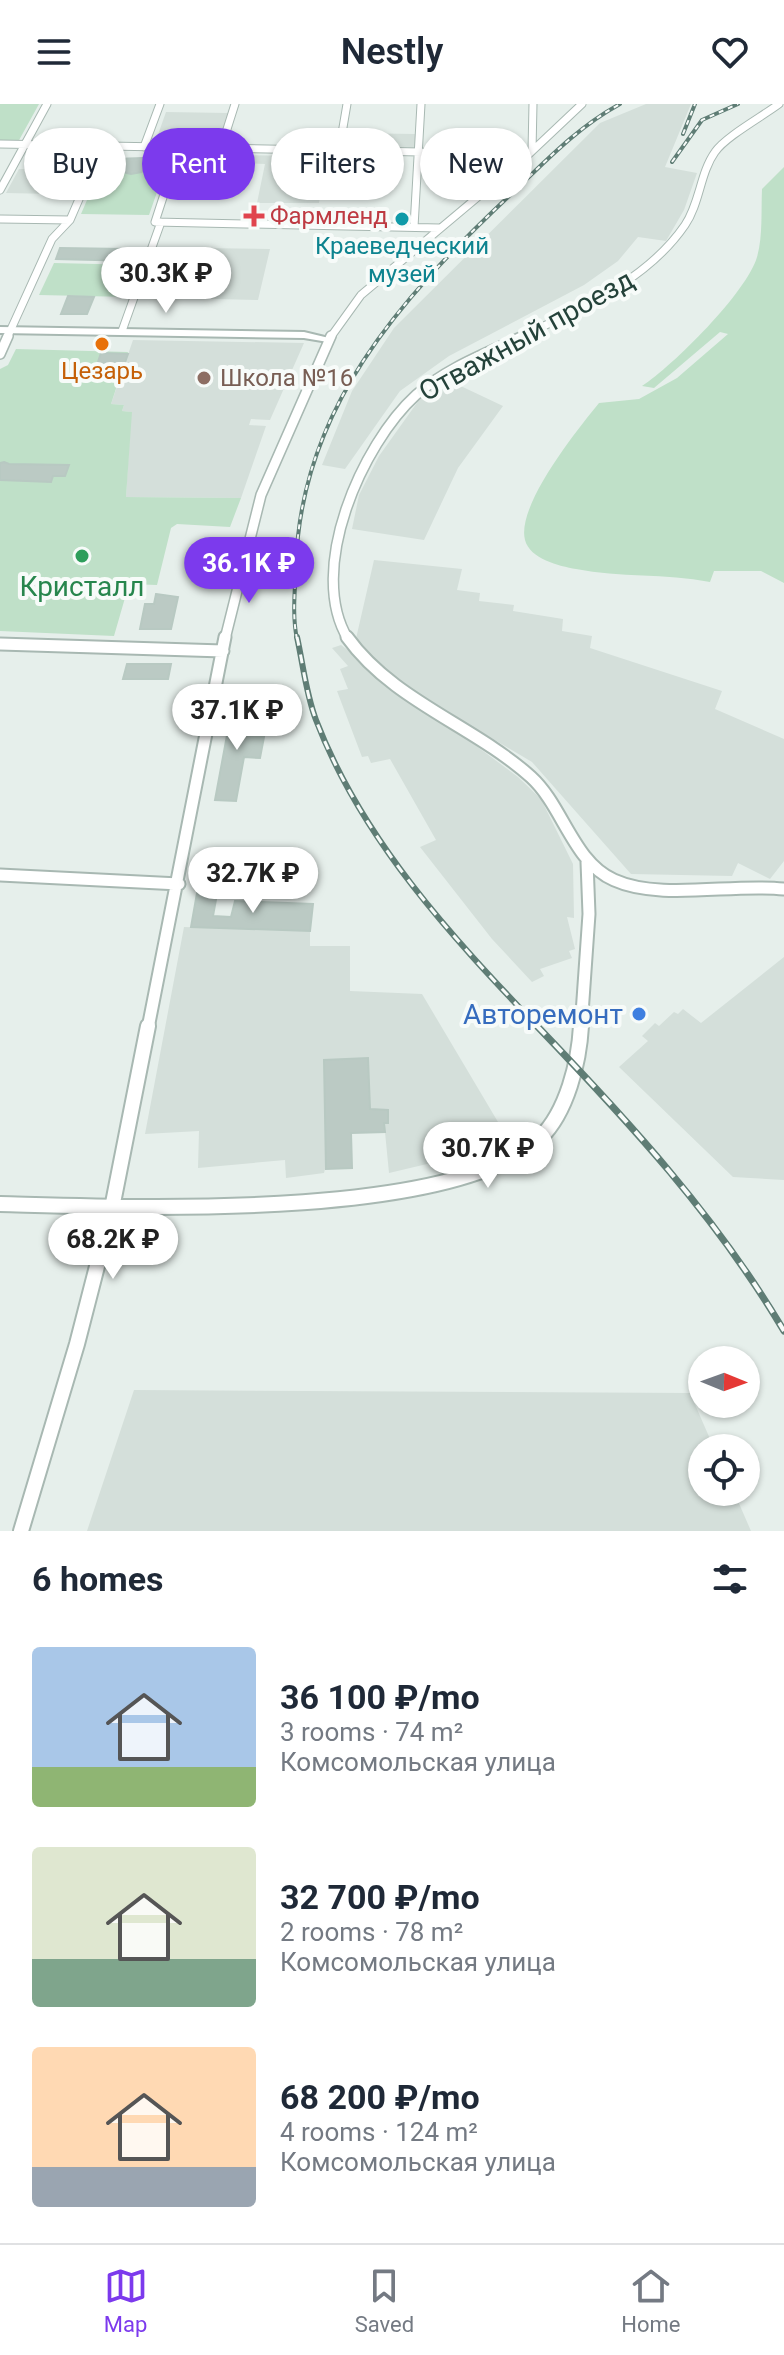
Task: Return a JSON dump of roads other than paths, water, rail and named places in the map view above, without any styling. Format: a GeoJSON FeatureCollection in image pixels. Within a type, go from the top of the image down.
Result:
{"type":"FeatureCollection","features":[{"type":"Feature","properties":{"kind":"street"},"geometry":{"type":"LineString","coordinates":[[34,128],[47,104]]}},
{"type":"Feature","properties":{"kind":"street"},"geometry":{"type":"LineString","coordinates":[[151,128],[160,104]]}},
{"type":"Feature","properties":{"kind":"street"},"geometry":{"type":"LineString","coordinates":[[227,128],[235,104]]}},
{"type":"Feature","properties":{"kind":"street"},"geometry":{"type":"LineString","coordinates":[[343,128],[347,104]]}},
{"type":"Feature","properties":{"kind":"street"},"geometry":{"type":"LineString","coordinates":[[414,227],[421,104]]}},
{"type":"Feature","properties":{"kind":"street"},"geometry":{"type":"LineString","coordinates":[[532,128],[533,104]]}},
{"type":"Feature","properties":{"kind":"street"},"geometry":{"type":"LineString","coordinates":[[532,150],[582,104]]}},
{"type":"Feature","properties":{"kind":"street","name":"Отважный проезд"},"geometry":{"type":"LineString","coordinates":[[587,862],[570,826],[538,783],[384,678],[343,632],[334,596],[343,513],[362,470],[389,427],[417,394],[458,367],[629,281],[650,264],[695,208],[715,151],[779,104]]}},
{"type":"Feature","properties":{"kind":"street"},"geometry":{"type":"LineString","coordinates":[[0,144],[24,145]]}},
{"type":"Feature","properties":{"kind":"street"},"geometry":{"type":"LineString","coordinates":[[0,190],[24,147]]}},
{"type":"Feature","properties":{"kind":"street"},"geometry":{"type":"LineString","coordinates":[[404,152],[418,152]]}},
{"type":"Feature","properties":{"kind":"street"},"geometry":{"type":"LineString","coordinates":[[0,354],[5,330],[52,239],[70,220],[79,200]]}},
{"type":"Feature","properties":{"kind":"street"},"geometry":{"type":"LineString","coordinates":[[122,331],[164,200]]}},
{"type":"Feature","properties":{"kind":"street"},"geometry":{"type":"LineString","coordinates":[[21,1531],[77,1344],[112,1208],[223,651],[253,517],[328,339],[361,295],[473,200]]}},
{"type":"Feature","properties":{"kind":"street"},"geometry":{"type":"LineString","coordinates":[[0,219],[70,220]]}},
{"type":"Feature","properties":{"kind":"street"},"geometry":{"type":"LineString","coordinates":[[158,222],[439,228]]}},
{"type":"Feature","properties":{"kind":"street"},"geometry":{"type":"LineString","coordinates":[[5,330],[304,335],[328,339]]}},
{"type":"Feature","properties":{"kind":"street"},"geometry":{"type":"LineString","coordinates":[[0,644],[223,651]]}},
{"type":"Feature","properties":{"kind":"street"},"geometry":{"type":"LineString","coordinates":[[587,862],[605,876],[627,885],[746,884],[784,889]]}},
{"type":"Feature","properties":{"kind":"street"},"geometry":{"type":"LineString","coordinates":[[0,1204],[112,1208],[357,1198],[480,1173],[519,1156],[547,1126],[576,1067],[587,956],[590,887],[587,862]]}},
{"type":"Feature","properties":{"kind":"street"},"geometry":{"type":"LineString","coordinates":[[0,875],[179,884]]}},
{"type":"Feature","properties":{"kind":"railway"},"geometry":{"type":"LineString","coordinates":[[297,639],[296,566],[302,510],[316,457],[336,408],[363,361],[395,317],[468,236],[561,147],[620,104]]}},
{"type":"Feature","properties":{"kind":"railway"},"geometry":{"type":"LineString","coordinates":[[683,134],[695,104]]}},
{"type":"Feature","properties":{"kind":"railway"},"geometry":{"type":"LineString","coordinates":[[672,162],[702,120],[738,104]]}},
{"type":"Feature","properties":{"kind":"railway"},"geometry":{"type":"LineString","coordinates":[[297,637],[316,720],[358,806],[384,846],[442,922],[539,1028]]}},
{"type":"Feature","properties":{"kind":"railway"},"geometry":{"type":"LineString","coordinates":[[537,1026],[670,1171],[730,1248],[784,1331]]}},
{"type":"Feature","properties":{"kind":"place","name":"Фармленд"},"geometry":{"type":"Point","coordinates":[254,216]}},
{"type":"Feature","properties":{"kind":"place","name":"Краеведческий музей"},"geometry":{"type":"Point","coordinates":[402,219]}},
{"type":"Feature","properties":{"kind":"place","name":"Цезарь"},"geometry":{"type":"Point","coordinates":[102,344]}},
{"type":"Feature","properties":{"kind":"place","name":"Школа №16"},"geometry":{"type":"Point","coordinates":[204,378]}},
{"type":"Feature","properties":{"kind":"place","name":"Кристалл"},"geometry":{"type":"Point","coordinates":[82,556]}},
{"type":"Feature","properties":{"kind":"place","name":"Авторемонт"},"geometry":{"type":"Point","coordinates":[639,1014]}}]}
